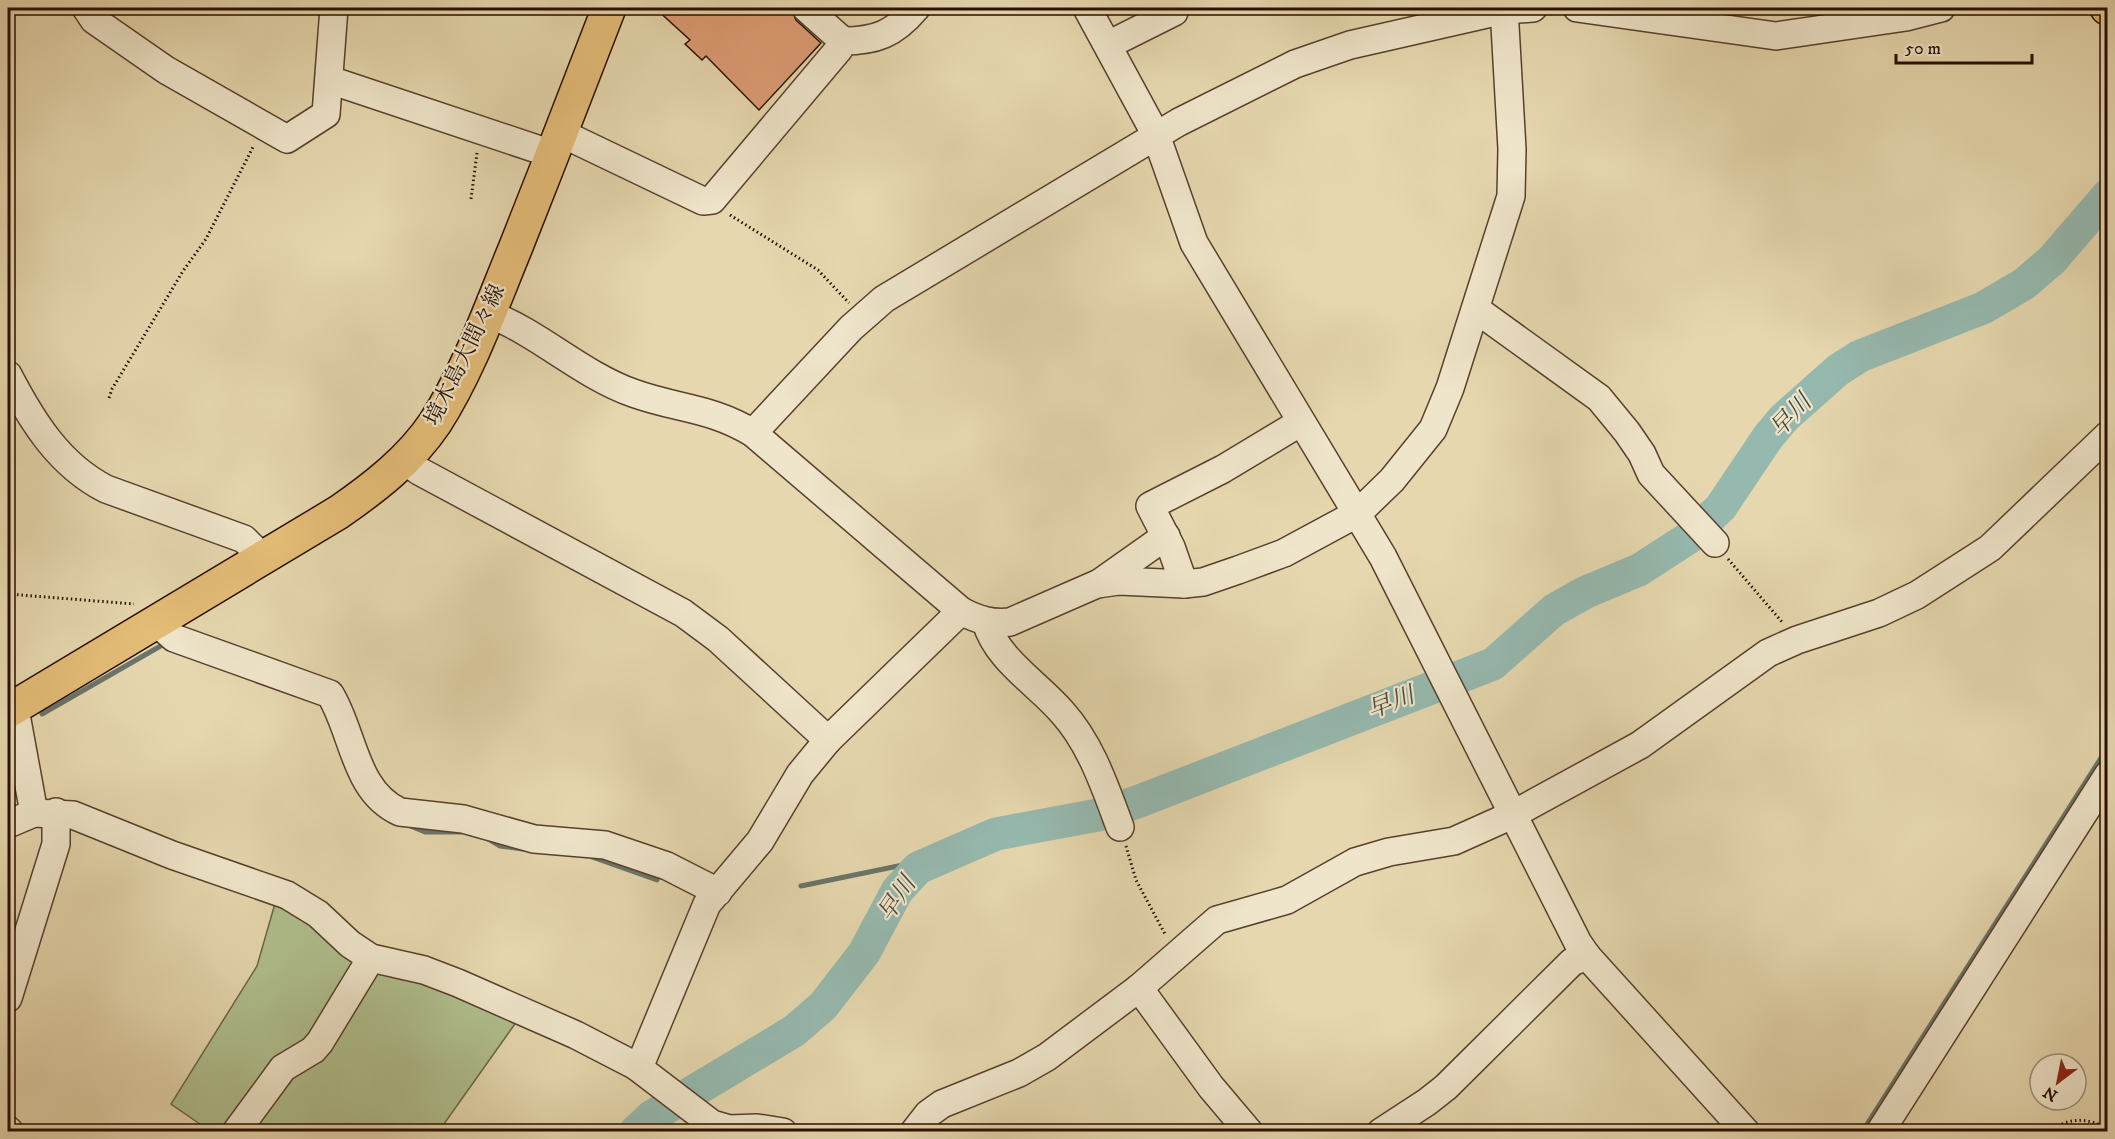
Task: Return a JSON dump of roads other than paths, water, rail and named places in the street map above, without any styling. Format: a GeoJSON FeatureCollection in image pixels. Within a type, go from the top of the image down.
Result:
{"type":"FeatureCollection","features":[{"type":"Feature","properties":{"kind":"main road","name":"境木島大間々線"},"geometry":{"type":"LineString","coordinates":[[8,710],[348,505],[404,460],[435,422],[489,314],[609,8]]}},
{"type":"Feature","properties":{"kind":"street"},"geometry":{"type":"LineString","coordinates":[[86,8],[89,16],[94,20],[166,70],[287,139],[326,114],[334,8]]}},
{"type":"Feature","properties":{"kind":"street"},"geometry":{"type":"LineString","coordinates":[[806,8],[843,41],[868,41],[884,35],[916,8]]}},
{"type":"Feature","properties":{"kind":"street"},"geometry":{"type":"LineString","coordinates":[[1088,8],[1156,135],[1194,243],[1358,513],[1434,654],[1512,815],[1587,956],[1746,1131]]}},
{"type":"Feature","properties":{"kind":"street"},"geometry":{"type":"LineString","coordinates":[[753,433],[884,299],[1179,122],[1295,64],[1350,45],[1504,9],[1533,8]]}},
{"type":"Feature","properties":{"kind":"street"},"geometry":{"type":"LineString","coordinates":[[1577,8],[1776,36],[1843,17],[1927,13],[1941,8]]}},
{"type":"Feature","properties":{"kind":"street"},"geometry":{"type":"LineString","coordinates":[[1096,584],[1119,581],[1184,584],[1203,582],[1284,553],[1358,513],[1392,480],[1433,429],[1477,310],[1511,196],[1513,174],[1504,9]]}},
{"type":"Feature","properties":{"kind":"street"},"geometry":{"type":"LineString","coordinates":[[1108,45],[1174,12]]}},
{"type":"Feature","properties":{"kind":"street"},"geometry":{"type":"LineString","coordinates":[[330,80],[479,130],[557,143],[703,201],[712,200],[839,49],[843,41]]}},
{"type":"Feature","properties":{"kind":"street"},"geometry":{"type":"LineString","coordinates":[[1477,310],[1599,398],[1632,439],[1651,474],[1715,543]]}},
{"type":"Feature","properties":{"kind":"street"},"geometry":{"type":"LineString","coordinates":[[489,314],[503,319],[633,394],[720,415],[753,433],[961,610],[986,621],[1010,622],[1096,584],[1166,536]]}},
{"type":"Feature","properties":{"kind":"street"},"geometry":{"type":"LineString","coordinates":[[8,375],[44,435],[74,470],[106,489],[244,539],[262,557]]}},
{"type":"Feature","properties":{"kind":"street"},"geometry":{"type":"LineString","coordinates":[[1184,584],[1166,536],[1150,506],[1223,469],[1301,422]]}},
{"type":"Feature","properties":{"kind":"street"},"geometry":{"type":"LineString","coordinates":[[914,1131],[928,1114],[942,1104],[1019,1073],[1047,1057],[1139,988],[1217,920],[1287,900],[1355,862],[1389,852],[1454,841],[1512,815],[1640,745],[1768,653],[1797,640],[1879,613],[1950,576],[1990,548],[2108,435]]}},
{"type":"Feature","properties":{"kind":"street"},"geometry":{"type":"LineString","coordinates":[[404,460],[419,471],[683,613],[718,639],[828,740]]}},
{"type":"Feature","properties":{"kind":"street"},"geometry":{"type":"LineString","coordinates":[[636,1066],[643,1058],[707,904],[760,841],[800,774],[828,740],[961,610]]}},
{"type":"Feature","properties":{"kind":"street"},"geometry":{"type":"LineString","coordinates":[[161,619],[174,638],[330,694],[366,781],[382,802],[391,808],[400,812],[463,819],[534,839],[605,845],[667,866],[718,891]]}},
{"type":"Feature","properties":{"kind":"street"},"geometry":{"type":"LineString","coordinates":[[986,621],[994,641],[1005,656],[1063,713],[1094,761],[1120,827]]}},
{"type":"Feature","properties":{"kind":"street"},"geometry":{"type":"LineString","coordinates":[[8,710],[17,720],[56,844],[8,998]]}},
{"type":"Feature","properties":{"kind":"street"},"geometry":{"type":"LineString","coordinates":[[1880,1131],[2108,775]]}},
{"type":"Feature","properties":{"kind":"street"},"geometry":{"type":"LineString","coordinates":[[8,824],[45,812],[73,815],[182,859],[286,895],[318,914],[350,944],[371,958],[424,970],[576,1035],[636,1066],[705,1120],[729,1129],[757,1128],[783,1131]]}},
{"type":"Feature","properties":{"kind":"street"},"geometry":{"type":"LineString","coordinates":[[1381,1131],[1446,1087],[1572,962],[1587,956]]}},
{"type":"Feature","properties":{"kind":"street"},"geometry":{"type":"LineString","coordinates":[[236,1131],[282,1068],[313,1050],[320,1042],[371,958]]}},
{"type":"Feature","properties":{"kind":"street"},"geometry":{"type":"LineString","coordinates":[[1139,988],[1211,1087],[1249,1131]]}},
{"type":"Feature","properties":{"kind":"waterway","name":"早川"},"geometry":{"type":"LineString","coordinates":[[635,1132],[651,1117],[794,1031],[823,1006],[864,953],[897,891],[918,868],[996,834],[1098,815],[1137,802],[1493,664],[1554,610],[1586,592],[1639,570],[1690,537],[1721,507],[1768,437],[1784,418],[1838,370],[1860,356],[1983,308],[2024,284],[2052,260],[2108,195]]}},
{"type":"Feature","properties":{"kind":"waterway"},"geometry":{"type":"LineString","coordinates":[[42,714],[164,644]]}},
{"type":"Feature","properties":{"kind":"waterway"},"geometry":{"type":"LineString","coordinates":[[1862,1132],[2108,747]]}},
{"type":"Feature","properties":{"kind":"waterway"},"geometry":{"type":"LineString","coordinates":[[408,825],[425,832],[461,832]]}},
{"type":"Feature","properties":{"kind":"waterway"},"geometry":{"type":"LineString","coordinates":[[487,838],[500,846],[523,849]]}},
{"type":"Feature","properties":{"kind":"waterway"},"geometry":{"type":"LineString","coordinates":[[592,857],[657,880]]}},
{"type":"Feature","properties":{"kind":"waterway"},"geometry":{"type":"LineString","coordinates":[[801,886],[903,865],[918,868]]}}]}
